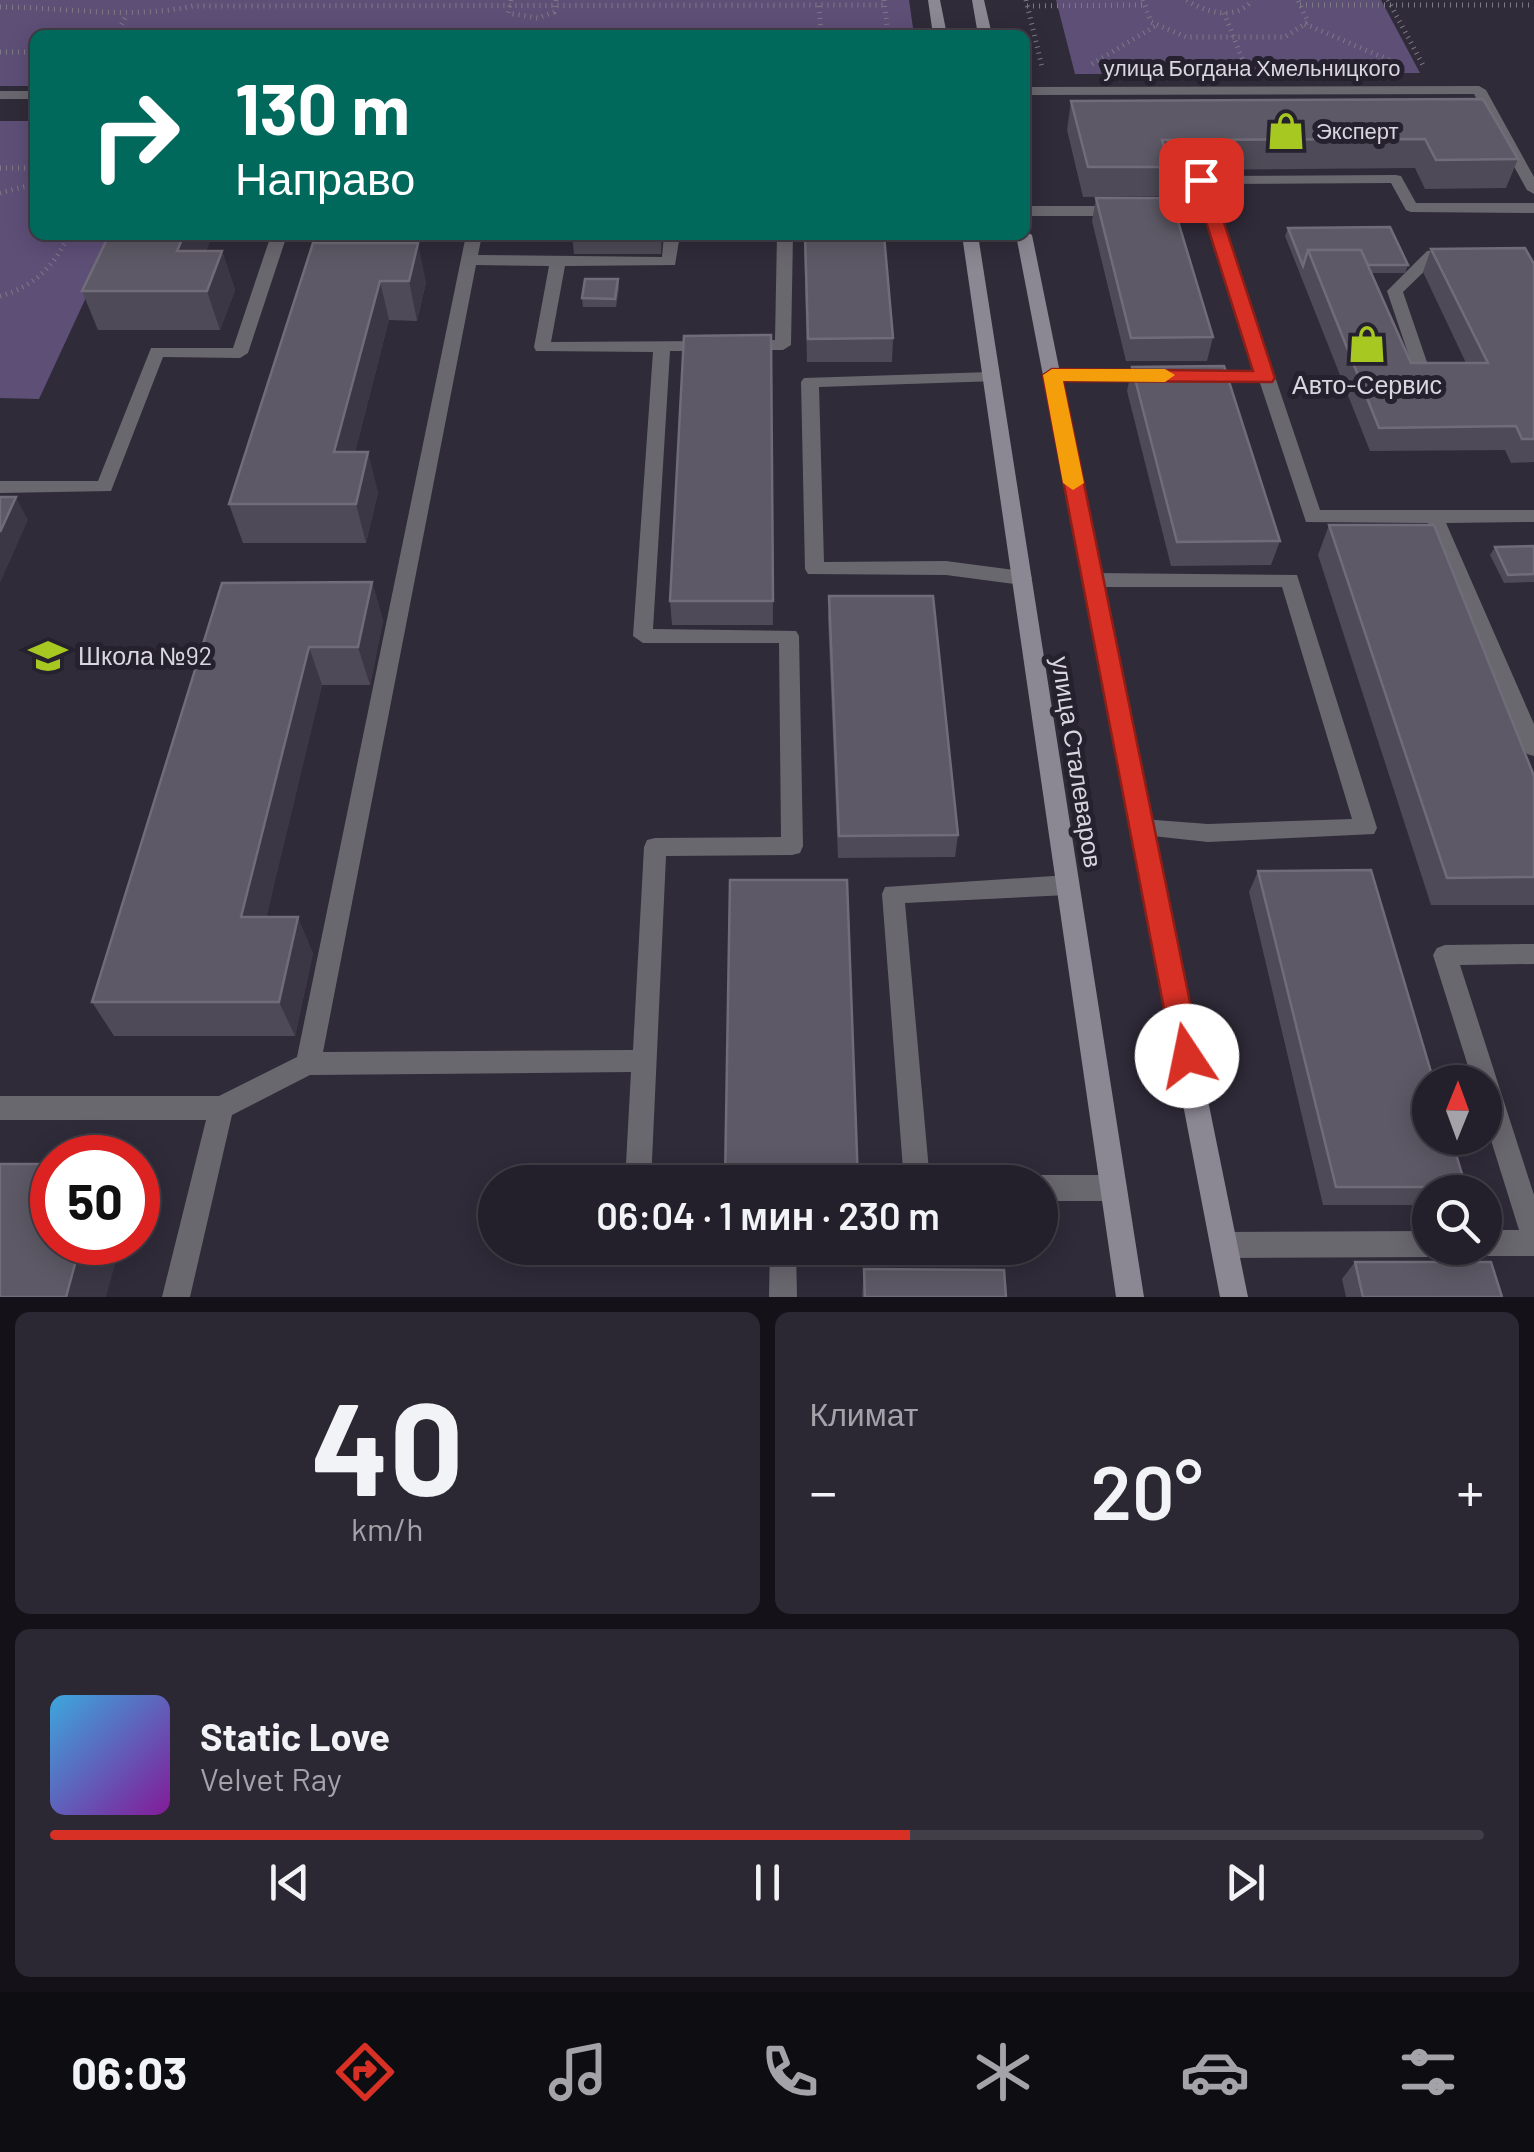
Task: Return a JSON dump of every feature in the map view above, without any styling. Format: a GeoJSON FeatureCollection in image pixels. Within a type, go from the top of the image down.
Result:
{"type":"FeatureCollection","features":[{"type":"Feature","properties":{"kind":"main road"},"geometry":{"type":"LineString","coordinates":[[934,0],[939,30]]}},
{"type":"Feature","properties":{"kind":"main road"},"geometry":{"type":"LineString","coordinates":[[978,0],[984,30]]}},
{"type":"Feature","properties":{"kind":"main road","name":"улица Сталеваров"},"geometry":{"type":"LineString","coordinates":[[971,240],[1130,1297]]}},
{"type":"Feature","properties":{"kind":"main road","name":"улица Сталеваров"},"geometry":{"type":"LineString","coordinates":[[1025,240],[1234,1297]]}},
{"type":"Feature","properties":{"kind":"street","name":"улица Богдана Хмельницкого"},"geometry":{"type":"LineString","coordinates":[[1030,92],[1479,90],[1534,190]]}},
{"type":"Feature","properties":{"kind":"street"},"geometry":{"type":"LineString","coordinates":[[0,95],[30,95]]}},
{"type":"Feature","properties":{"kind":"street"},"geometry":{"type":"LineString","coordinates":[[1534,208],[1411,207],[1396,179],[1201,180],[1313,517],[1534,516]]}},
{"type":"Feature","properties":{"kind":"street"},"geometry":{"type":"LineString","coordinates":[[1030,211],[1212,212]]}},
{"type":"Feature","properties":{"kind":"street"},"geometry":{"type":"LineString","coordinates":[[0,487],[105,487],[157,352],[240,353],[277,240]]}},
{"type":"Feature","properties":{"kind":"street"},"geometry":{"type":"LineString","coordinates":[[308,1064],[473,240]]}},
{"type":"Feature","properties":{"kind":"street"},"geometry":{"type":"LineString","coordinates":[[468,260],[669,262],[671,240]]}},
{"type":"Feature","properties":{"kind":"street"},"geometry":{"type":"LineString","coordinates":[[558,261],[542,347],[783,345],[785,240]]}},
{"type":"Feature","properties":{"kind":"street"},"geometry":{"type":"LineString","coordinates":[[1422,371],[1395,291],[1433,254],[1466,255]]}},
{"type":"Feature","properties":{"kind":"street"},"geometry":{"type":"LineString","coordinates":[[639,1165],[655,848],[792,846],[789,636],[643,636],[662,347]]}},
{"type":"Feature","properties":{"kind":"street"},"geometry":{"type":"LineString","coordinates":[[1052,375],[1168,376]]}},
{"type":"Feature","properties":{"kind":"street"},"geometry":{"type":"LineString","coordinates":[[1188,376],[1265,378]]}},
{"type":"Feature","properties":{"kind":"street"},"geometry":{"type":"LineString","coordinates":[[991,377],[810,382],[815,569],[946,568],[1022,578]]}},
{"type":"Feature","properties":{"kind":"street"},"geometry":{"type":"LineString","coordinates":[[1434,516],[1534,748]]}},
{"type":"Feature","properties":{"kind":"street"},"geometry":{"type":"LineString","coordinates":[[1093,580],[1290,580],[1366,828],[1208,833],[1142,828]]}},
{"type":"Feature","properties":{"kind":"street"},"geometry":{"type":"LineString","coordinates":[[916,1165],[893,894],[1068,885]]}},
{"type":"Feature","properties":{"kind":"street"},"geometry":{"type":"LineString","coordinates":[[1502,1242],[1534,1240],[1444,955],[1534,954]]}},
{"type":"Feature","properties":{"kind":"street"},"geometry":{"type":"LineString","coordinates":[[0,1108],[221,1108],[308,1064],[645,1061]]}},
{"type":"Feature","properties":{"kind":"street"},"geometry":{"type":"LineString","coordinates":[[176,1297],[221,1108]]}},
{"type":"Feature","properties":{"kind":"street"},"geometry":{"type":"LineString","coordinates":[[1058,1188],[1114,1188]]}},
{"type":"Feature","properties":{"kind":"street"},"geometry":{"type":"LineString","coordinates":[[1224,1245],[1412,1244]]}},
{"type":"Feature","properties":{"kind":"street"},"geometry":{"type":"LineString","coordinates":[[782,1265],[783,1297]]}},
{"type":"Feature","properties":{"kind":"path"},"geometry":{"type":"LineString","coordinates":[[1187,0],[1207,11],[1224,13],[1240,12],[1252,0]]}},
{"type":"Feature","properties":{"kind":"path"},"geometry":{"type":"LineString","coordinates":[[0,7],[68,7],[91,14],[161,14],[193,6],[268,3],[884,3],[887,30]]}},
{"type":"Feature","properties":{"kind":"path"},"geometry":{"type":"LineString","coordinates":[[510,3],[508,13],[538,18],[554,12],[556,3]]}},
{"type":"Feature","properties":{"kind":"path"},"geometry":{"type":"LineString","coordinates":[[1048,92],[1026,3],[1144,3],[1150,22],[1186,37],[1285,37],[1308,22],[1299,3],[1534,5]]}},
{"type":"Feature","properties":{"kind":"path"},"geometry":{"type":"LineString","coordinates":[[820,6],[821,30]]}},
{"type":"Feature","properties":{"kind":"path"},"geometry":{"type":"LineString","coordinates":[[1224,13],[1255,91]]}},
{"type":"Feature","properties":{"kind":"path"},"geometry":{"type":"LineString","coordinates":[[119,30],[127,14]]}},
{"type":"Feature","properties":{"kind":"path"},"geometry":{"type":"LineString","coordinates":[[1304,24],[1404,66]]}},
{"type":"Feature","properties":{"kind":"path"},"geometry":{"type":"LineString","coordinates":[[1091,64],[1157,25]]}},
{"type":"Feature","properties":{"kind":"path"},"geometry":{"type":"LineString","coordinates":[[0,52],[30,52]]}},
{"type":"Feature","properties":{"kind":"path"},"geometry":{"type":"LineString","coordinates":[[1420,73],[1429,76]]}},
{"type":"Feature","properties":{"kind":"path"},"geometry":{"type":"LineString","coordinates":[[0,168],[30,168]]}},
{"type":"Feature","properties":{"kind":"path"},"geometry":{"type":"LineString","coordinates":[[0,193],[30,185]]}},
{"type":"Feature","properties":{"kind":"path"},"geometry":{"type":"LineString","coordinates":[[0,296],[20,292],[47,272],[66,240]]}},
{"type":"Feature","properties":{"kind":"shaded area"},"geometry":{"type":"Polygon","coordinates":[[[0,0],[909,0],[913,30],[30,30],[30,86],[0,86],[0,0]]]}},
{"type":"Feature","properties":{"kind":"shaded area"},"geometry":{"type":"Polygon","coordinates":[[[1056,0],[1381,0],[1420,73],[1075,74],[1056,0]]]}},
{"type":"Feature","properties":{"kind":"shaded area"},"geometry":{"type":"Polygon","coordinates":[[[0,121],[30,121],[30,240],[113,240],[39,399],[0,398],[0,121]]]}},
{"type":"Feature","properties":{"kind":"building"},"geometry":{"type":"Polygon","coordinates":[[[1483,99],[1518,159],[1436,160],[1425,139],[1162,140],[1171,167],[1088,167],[1071,101],[1483,99]]]}},
{"type":"Feature","properties":{"kind":"building"},"geometry":{"type":"Polygon","coordinates":[[[1096,198],[1171,198],[1213,337],[1131,338],[1096,198]]]}},
{"type":"Feature","properties":{"kind":"building"},"geometry":{"type":"Polygon","coordinates":[[[1390,227],[1408,265],[1368,265],[1361,250],[1308,250],[1303,266],[1288,228],[1390,227]]]}},
{"type":"Feature","properties":{"kind":"building"},"geometry":{"type":"Polygon","coordinates":[[[107,240],[182,240],[177,251],[222,251],[207,291],[82,291],[107,240]]]}},
{"type":"Feature","properties":{"kind":"building"},"geometry":{"type":"Polygon","coordinates":[[[805,240],[884,240],[893,338],[808,339],[805,240]]]}},
{"type":"Feature","properties":{"kind":"building"},"geometry":{"type":"Polygon","coordinates":[[[313,243],[418,243],[409,281],[380,281],[334,452],[368,452],[356,504],[229,504],[313,243]]]}},
{"type":"Feature","properties":{"kind":"building"},"geometry":{"type":"Polygon","coordinates":[[[1525,248],[1534,264],[1534,439],[1522,439],[1516,426],[1379,428],[1308,250],[1361,250],[1411,363],[1488,363],[1431,249],[1525,248]]]}},
{"type":"Feature","properties":{"kind":"building"},"geometry":{"type":"Polygon","coordinates":[[[585,279],[618,279],[615,299],[582,298],[585,279]]]}},
{"type":"Feature","properties":{"kind":"building"},"geometry":{"type":"Polygon","coordinates":[[[771,335],[773,601],[670,601],[684,336],[771,335]]]}},
{"type":"Feature","properties":{"kind":"building"},"geometry":{"type":"Polygon","coordinates":[[[1224,366],[1280,541],[1177,542],[1132,367],[1224,366]]]}},
{"type":"Feature","properties":{"kind":"building"},"geometry":{"type":"Polygon","coordinates":[[[0,497],[16,497],[0,532],[0,497]]]}},
{"type":"Feature","properties":{"kind":"building"},"geometry":{"type":"Polygon","coordinates":[[[1329,525],[1434,525],[1534,776],[1534,877],[1447,878],[1329,525]]]}},
{"type":"Feature","properties":{"kind":"building"},"geometry":{"type":"Polygon","coordinates":[[[1533,546],[1534,574],[1508,575],[1495,547],[1533,546]]]}},
{"type":"Feature","properties":{"kind":"building"},"geometry":{"type":"Polygon","coordinates":[[[372,582],[358,647],[309,647],[241,917],[298,917],[279,1002],[92,1002],[222,583],[372,582]]]}},
{"type":"Feature","properties":{"kind":"building"},"geometry":{"type":"Polygon","coordinates":[[[829,596],[933,596],[958,835],[839,836],[829,596]]]}},
{"type":"Feature","properties":{"kind":"building"},"geometry":{"type":"Polygon","coordinates":[[[1371,870],[1429,1065],[1412,1065],[1412,1155],[1456,1155],[1462,1175],[1412,1175],[1412,1187],[1336,1187],[1258,871],[1371,870]]]}},
{"type":"Feature","properties":{"kind":"building"},"geometry":{"type":"Polygon","coordinates":[[[730,880],[847,880],[857,1165],[725,1165],[730,880]]]}},
{"type":"Feature","properties":{"kind":"building"},"geometry":{"type":"Polygon","coordinates":[[[0,1164],[30,1164],[30,1265],[75,1265],[66,1297],[0,1297],[0,1164]]]}},
{"type":"Feature","properties":{"kind":"building"},"geometry":{"type":"Polygon","coordinates":[[[1355,1262],[1492,1265],[1502,1297],[1363,1297],[1355,1262]]]}},
{"type":"Feature","properties":{"kind":"building"},"geometry":{"type":"Polygon","coordinates":[[[864,1269],[1004,1270],[1006,1297],[865,1297],[864,1269]]]}},
{"type":"Feature","properties":{"kind":"slow traffic"},"geometry":{"type":"LineString","coordinates":[[1073,483],[1052,375],[1165,375]]}},
{"type":"Feature","properties":{"kind":"place","name":"Эксперт"},"geometry":{"type":"Point","coordinates":[1286,131]}},
{"type":"Feature","properties":{"kind":"place","name":"Авто-Сервис"},"geometry":{"type":"Point","coordinates":[1367,344]}},
{"type":"Feature","properties":{"kind":"place","name":"Школа №92"},"geometry":{"type":"Point","coordinates":[48,656]}},
{"type":"Feature","properties":{"kind":"route"},"geometry":{"type":"LineString","coordinates":[[1187,1056],[1052,375],[1265,378],[1201,180]]}}]}
